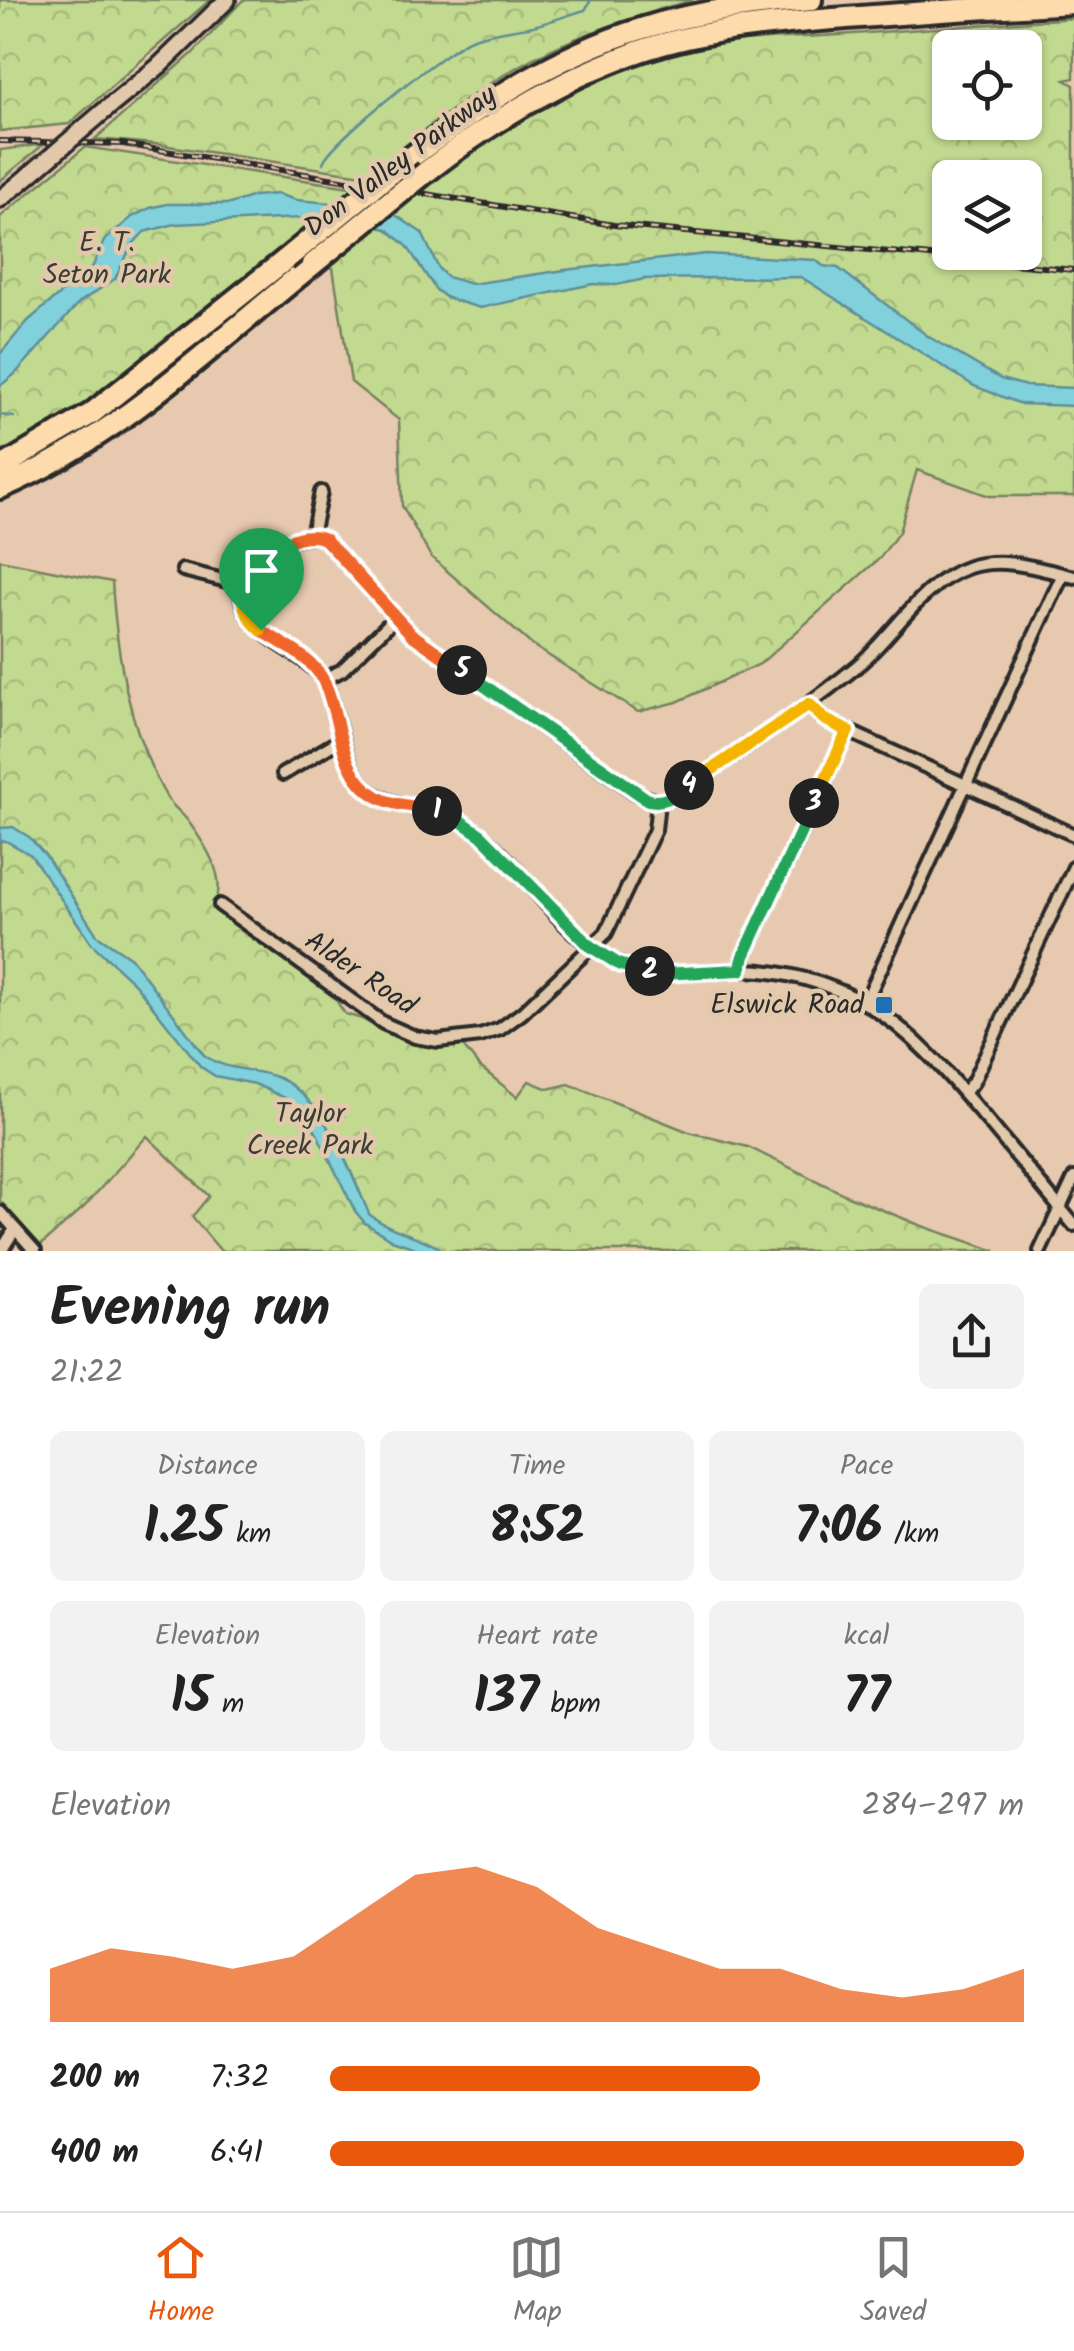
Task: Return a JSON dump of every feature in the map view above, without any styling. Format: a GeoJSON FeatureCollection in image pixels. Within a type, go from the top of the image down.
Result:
{"type":"FeatureCollection","features":[{"type":"Feature","properties":{"kind":"highway","name":"Don Valley Parkway"},"geometry":{"type":"LineString","coordinates":[[4,476],[114,397],[397,168],[508,88],[580,52],[643,28],[701,14],[810,0]]}},
{"type":"Feature","properties":{"kind":"highway","name":"Don Valley Parkway"},"geometry":{"type":"LineString","coordinates":[[4,476],[84,445],[426,172],[510,111],[573,78],[633,54],[703,34],[825,20],[1074,2]]}},
{"type":"Feature","properties":{"kind":"main road"},"geometry":{"type":"LineString","coordinates":[[0,199],[159,66],[228,0]]}},
{"type":"Feature","properties":{"kind":"street"},"geometry":{"type":"LineString","coordinates":[[312,535],[320,492]]}},
{"type":"Feature","properties":{"kind":"street"},"geometry":{"type":"LineString","coordinates":[[864,1003],[1068,576],[1005,563],[968,568],[953,575],[932,590],[862,663],[809,704],[675,795],[658,802],[648,800],[411,634],[331,543],[312,535],[294,538],[262,559],[243,585],[243,602],[254,624],[305,660],[324,680],[357,778],[370,792],[392,802],[439,812],[472,828],[590,946],[620,965],[662,974],[740,970],[799,977],[864,1003],[913,1038],[1074,1226]]}},
{"type":"Feature","properties":{"kind":"street"},"geometry":{"type":"LineString","coordinates":[[183,570],[243,585]]}},
{"type":"Feature","properties":{"kind":"street"},"geometry":{"type":"LineString","coordinates":[[324,680],[342,670],[395,618]]}},
{"type":"Feature","properties":{"kind":"street"},"geometry":{"type":"LineString","coordinates":[[809,704],[824,719],[848,731],[1074,835]]}},
{"type":"Feature","properties":{"kind":"street"},"geometry":{"type":"LineString","coordinates":[[740,970],[848,731]]}},
{"type":"Feature","properties":{"kind":"street"},"geometry":{"type":"LineString","coordinates":[[283,774],[342,739]]}},
{"type":"Feature","properties":{"kind":"street","name":"Alder Road"},"geometry":{"type":"LineString","coordinates":[[220,904],[383,1023],[415,1036],[461,1040],[500,1029],[522,1013],[606,933],[655,830],[658,802]]}},
{"type":"Feature","properties":{"kind":"street"},"geometry":{"type":"LineString","coordinates":[[964,1093],[973,1082],[1074,867]]}},
{"type":"Feature","properties":{"kind":"street"},"geometry":{"type":"LineString","coordinates":[[1040,1251],[1074,1178]]}},
{"type":"Feature","properties":{"kind":"street"},"geometry":{"type":"LineString","coordinates":[[0,1212],[36,1251]]}},
{"type":"Feature","properties":{"kind":"street"},"geometry":{"type":"LineString","coordinates":[[1,1251],[15,1229]]}},
{"type":"Feature","properties":{"kind":"green space"},"geometry":{"type":"Polygon","coordinates":[[[0,0],[210,0],[69,124],[0,131],[0,0]]]}},
{"type":"Feature","properties":{"kind":"green space","name":"E. T. Seton Park"},"geometry":{"type":"Polygon","coordinates":[[[243,0],[693,0],[600,29],[533,58],[456,107],[369,176],[155,144],[95,139],[192,54],[243,0]]]}},
{"type":"Feature","properties":{"kind":"green space"},"geometry":{"type":"Polygon","coordinates":[[[1074,18],[1074,78],[1065,80],[1074,85],[1074,496],[989,496],[917,470],[899,532],[880,558],[760,664],[677,702],[638,712],[532,645],[431,557],[402,506],[399,420],[351,382],[333,268],[276,251],[94,397],[0,455],[0,217],[85,147],[416,197],[512,126],[581,88],[656,59],[748,41],[1074,18]]]}},
{"type":"Feature","properties":{"kind":"green space","name":"E. T. Seton Park"},"geometry":{"type":"Polygon","coordinates":[[[44,144],[0,181],[0,150],[44,144]]]}},
{"type":"Feature","properties":{"kind":"green space","name":"Taylor Creek Park"},"geometry":{"type":"Polygon","coordinates":[[[0,560],[112,582],[117,638],[134,720],[167,798],[188,821],[213,861],[219,884],[214,904],[332,994],[345,1014],[390,1034],[434,1046],[463,1046],[479,1066],[517,1097],[529,1081],[548,1089],[569,1084],[689,1132],[748,1147],[848,1196],[996,1251],[221,1251],[192,1217],[209,1196],[147,1136],[84,1207],[40,1246],[0,1201],[0,560]]]}},
{"type":"Feature","properties":{"kind":"water"},"geometry":{"type":"Polygon","coordinates":[[[277,194],[391,212],[422,233],[439,269],[447,277],[471,284],[706,254],[816,260],[823,266],[838,268],[929,337],[1001,379],[1026,386],[1074,388],[1074,406],[1021,404],[974,386],[801,277],[645,279],[616,285],[593,284],[480,308],[447,298],[436,290],[407,246],[387,229],[346,220],[303,218],[175,224],[144,232],[132,245],[115,279],[80,302],[0,386],[0,354],[28,321],[93,266],[104,241],[132,217],[167,204],[230,204],[277,194]]]}},
{"type":"Feature","properties":{"kind":"water"},"geometry":{"type":"Polygon","coordinates":[[[13,827],[29,837],[46,856],[97,935],[131,958],[204,1055],[221,1064],[279,1078],[295,1088],[334,1138],[369,1214],[444,1251],[424,1251],[392,1240],[365,1223],[355,1211],[314,1128],[285,1098],[255,1084],[215,1076],[201,1067],[135,984],[92,944],[31,855],[0,841],[0,828],[13,827]]]}},
{"type":"Feature","properties":{"kind":"waterway"},"geometry":{"type":"LineString","coordinates":[[323,163],[367,117],[459,46],[471,39],[585,10],[591,0]]}},
{"type":"Feature","properties":{"kind":"waterway"},"geometry":{"type":"LineString","coordinates":[[0,415],[14,417]]}},
{"type":"Feature","properties":{"kind":"railway"},"geometry":{"type":"LineString","coordinates":[[0,141],[123,144],[614,225],[1074,270]]}},
{"type":"Feature","properties":{"kind":"place","name":"Elswick Road"},"geometry":{"type":"Point","coordinates":[884,1005]}},
{"type":"Feature","properties":{"kind":"route"},"geometry":{"type":"LineString","coordinates":[[312,535],[331,543],[411,634],[648,800],[668,800],[809,704],[824,719],[848,731],[740,970],[662,974],[620,965],[590,946],[492,844],[462,822],[432,809],[392,802],[370,792],[352,768],[324,680],[305,660],[261,630],[248,618],[245,609],[242,593],[246,577],[262,559],[294,538],[312,535]]}}]}
